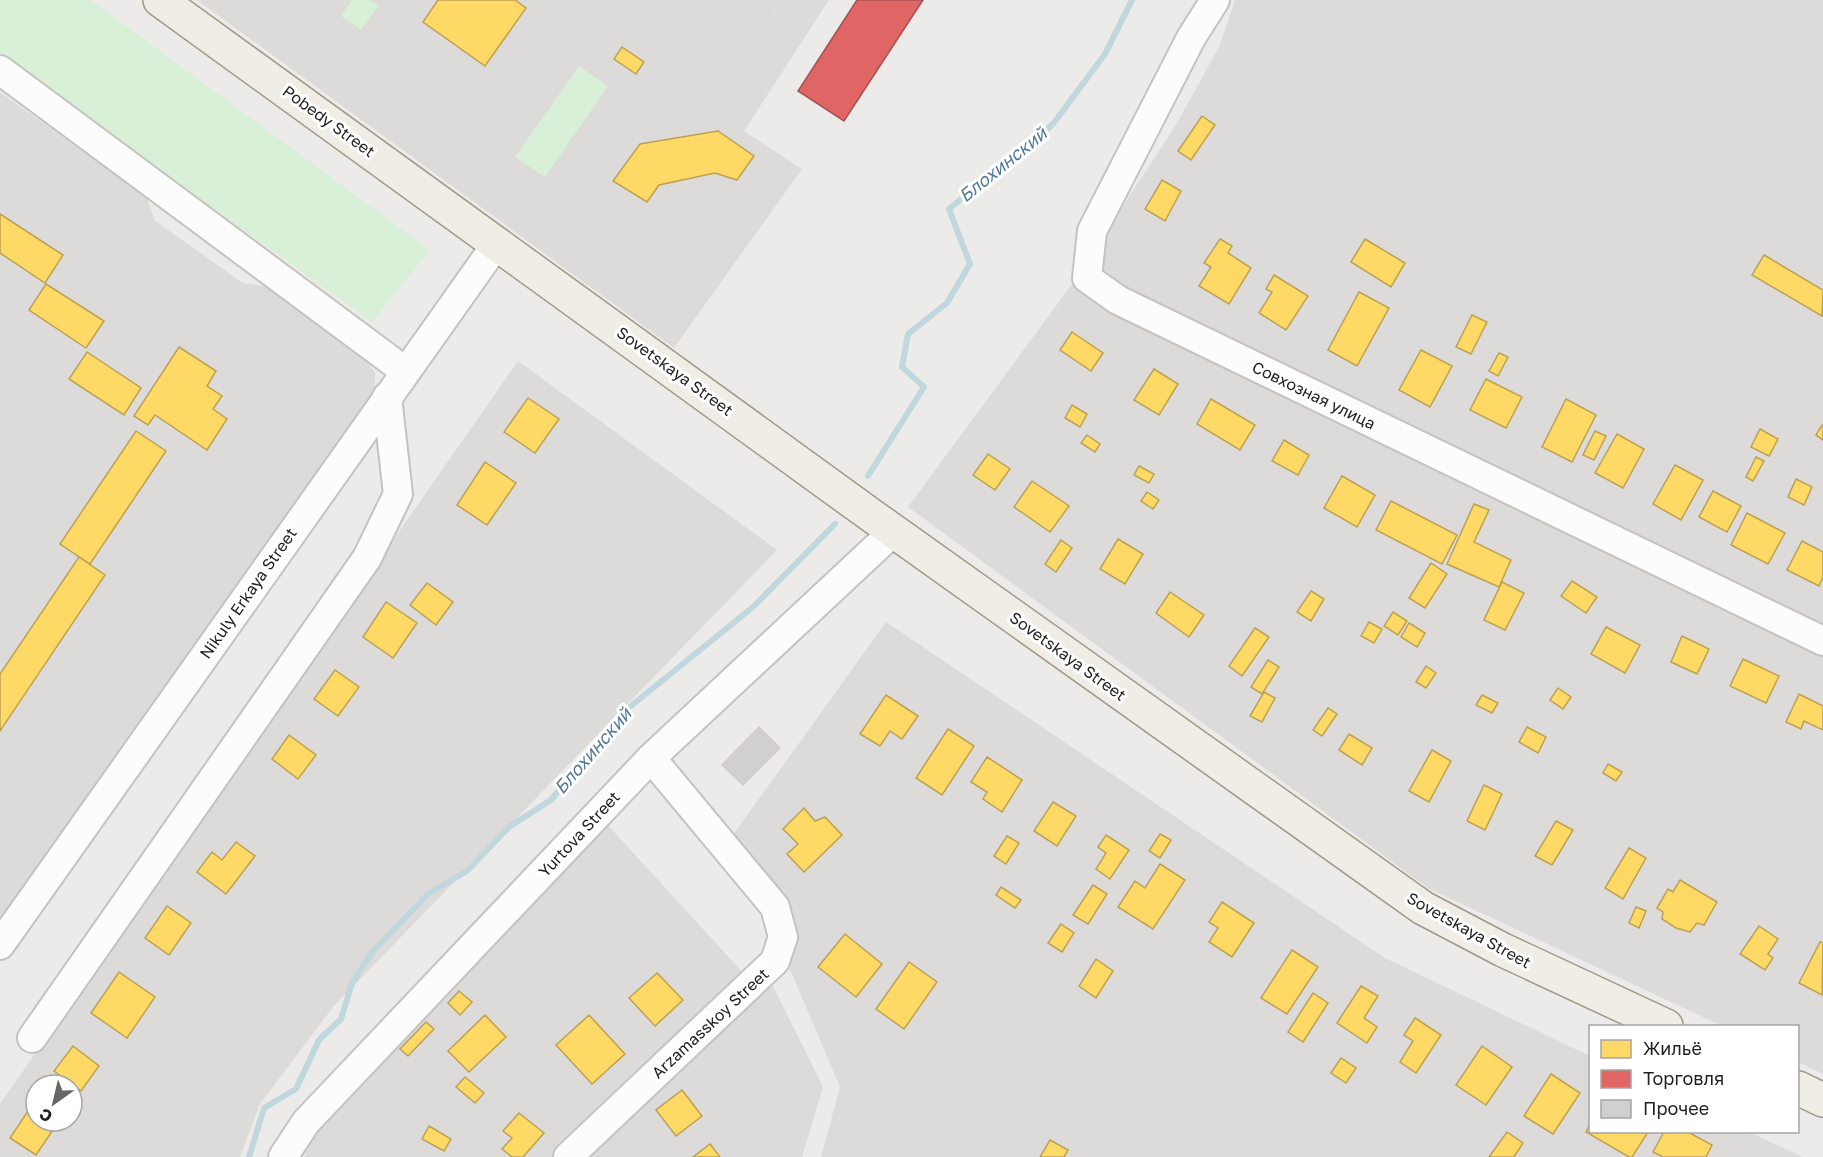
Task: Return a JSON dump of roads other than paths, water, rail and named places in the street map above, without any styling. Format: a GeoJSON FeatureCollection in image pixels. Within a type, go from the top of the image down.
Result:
{"type":"FeatureCollection","features":[{"type":"Feature","properties":{"kind":"main road","name":"Pobedy Street"},"geometry":{"type":"LineString","coordinates":[[160,0],[498,242]]}},
{"type":"Feature","properties":{"kind":"main road","name":"Sovetskaya Street"},"geometry":{"type":"LineString","coordinates":[[498,242],[894,531],[1424,908],[1503,951],[1664,1025]]}},
{"type":"Feature","properties":{"kind":"main road"},"geometry":{"type":"LineString","coordinates":[[1799,1089],[1823,1100]]}},
{"type":"Feature","properties":{"kind":"street","name":"Совхозная улица"},"geometry":{"type":"LineString","coordinates":[[1215,0],[1191,38],[1092,231],[1087,278],[1118,300],[1823,641]]}},
{"type":"Feature","properties":{"kind":"street"},"geometry":{"type":"LineString","coordinates":[[0,70],[328,310],[405,371]]}},
{"type":"Feature","properties":{"kind":"street","name":"Nikuly Erkaya Street"},"geometry":{"type":"LineString","coordinates":[[0,945],[498,242]]}},
{"type":"Feature","properties":{"kind":"street"},"geometry":{"type":"LineString","coordinates":[[32,1038],[367,558],[398,494],[387,397]]}},
{"type":"Feature","properties":{"kind":"street","name":"Yurtova Street"},"geometry":{"type":"LineString","coordinates":[[283,1157],[306,1122],[651,758],[894,531]]}},
{"type":"Feature","properties":{"kind":"street","name":"Arzamasskoy Street"},"geometry":{"type":"LineString","coordinates":[[568,1157],[775,961],[783,937],[775,906],[651,758]]}},
{"type":"Feature","properties":{"kind":"waterway","name":"Блохинский"},"geometry":{"type":"LineString","coordinates":[[868,476],[924,387],[902,367],[908,334],[947,303],[970,264],[949,209],[1053,124],[1105,54],[1132,0]]}},
{"type":"Feature","properties":{"kind":"waterway","name":"Блохинский"},"geometry":{"type":"LineString","coordinates":[[249,1157],[264,1108],[296,1089],[319,1040],[341,1019],[352,983],[373,951],[428,894],[467,871],[509,827],[551,800],[621,714],[753,607],[835,524]]}}]}
